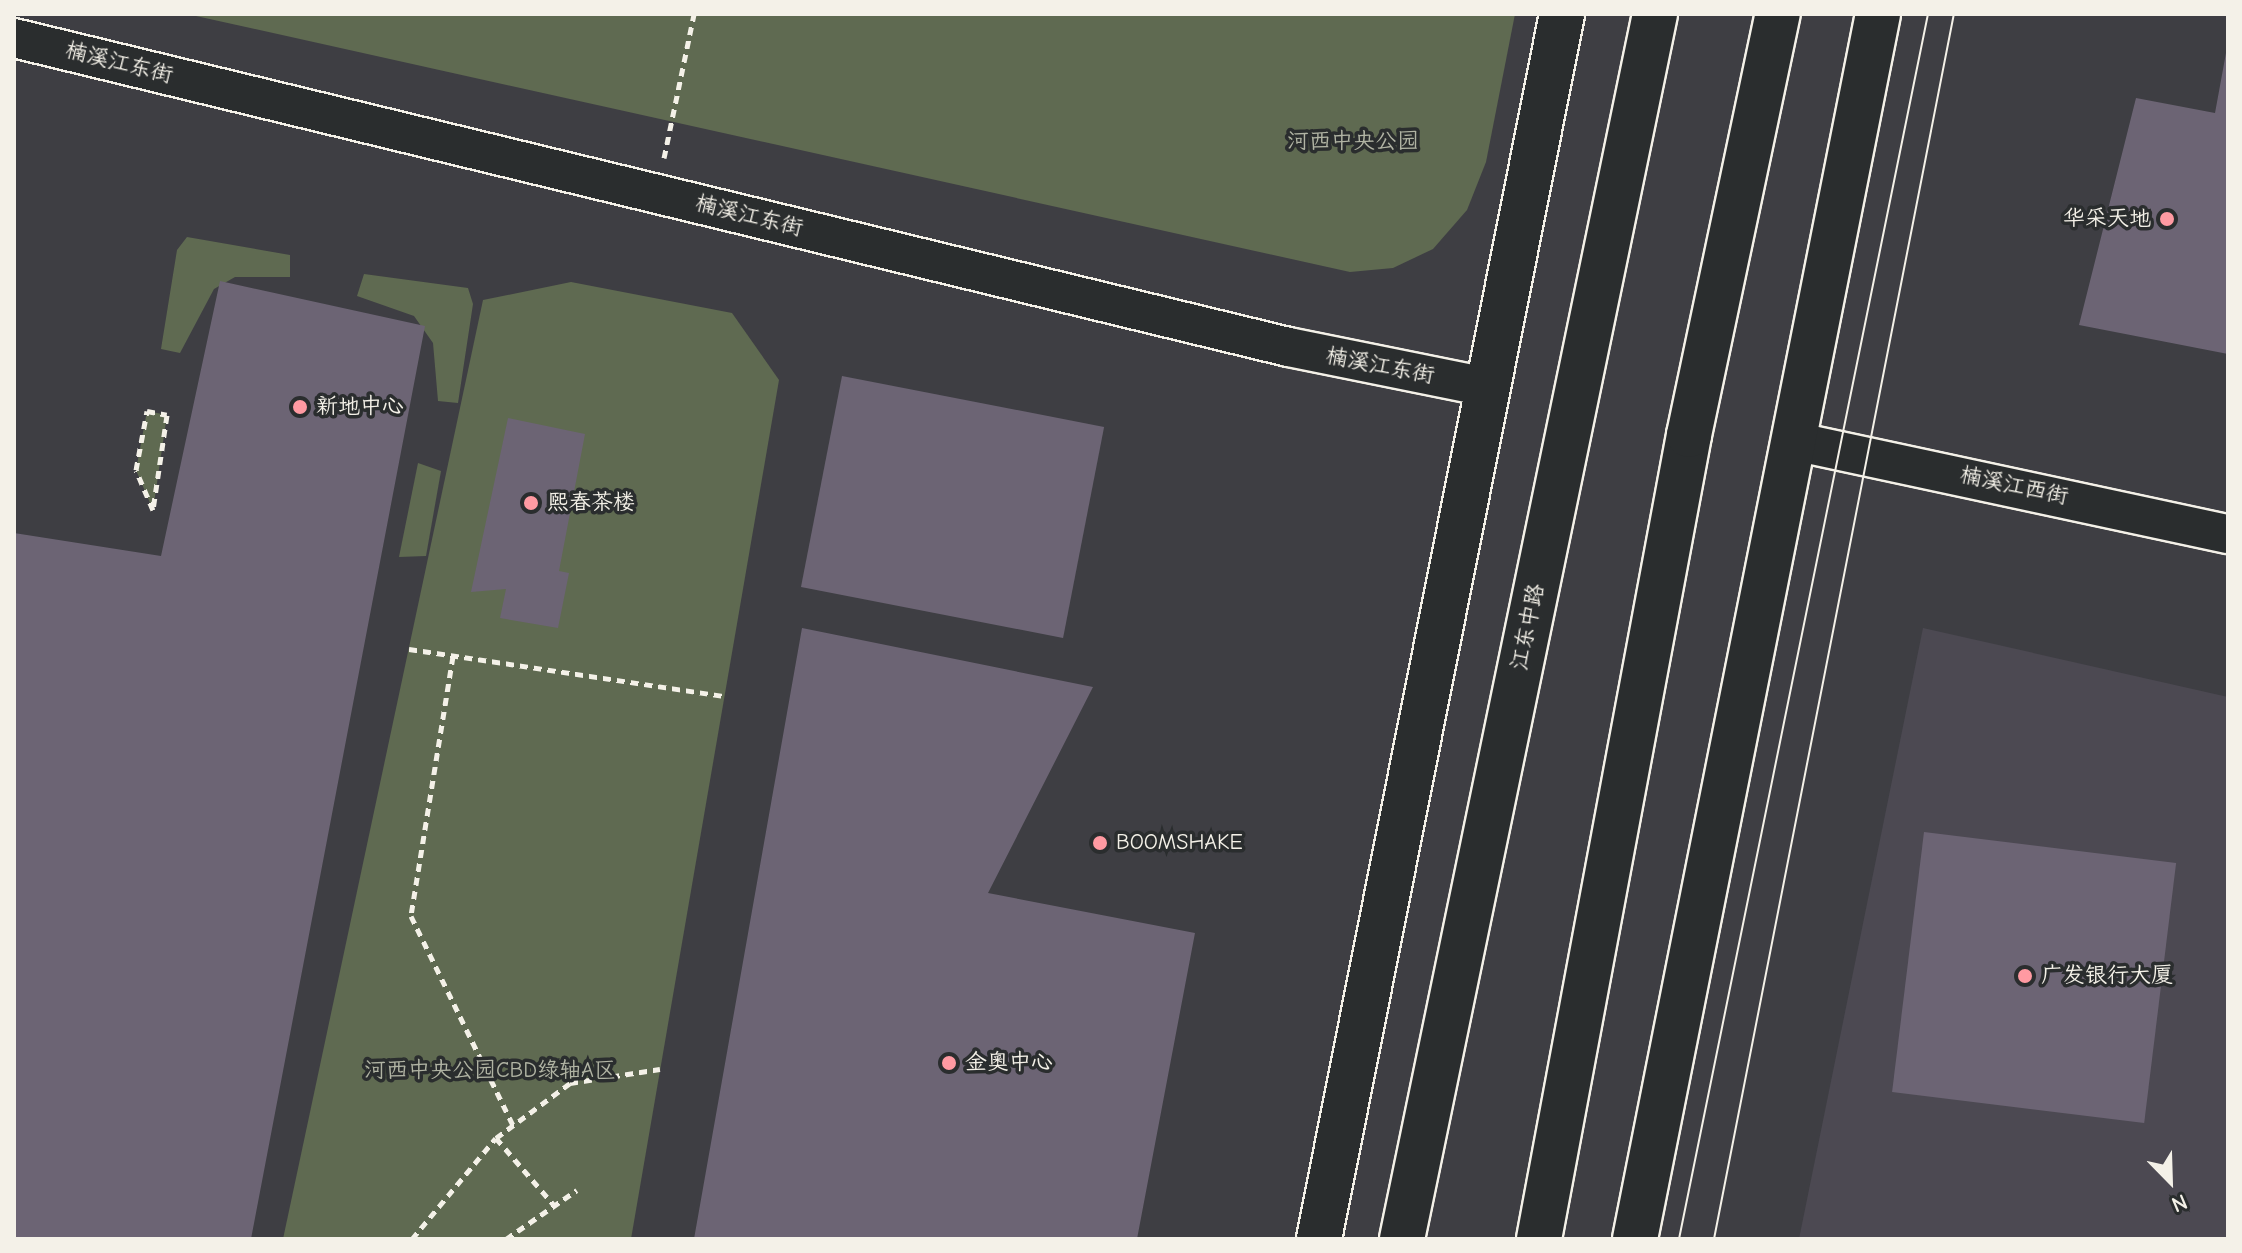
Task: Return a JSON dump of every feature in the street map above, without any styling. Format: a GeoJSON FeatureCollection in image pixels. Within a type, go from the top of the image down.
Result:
{"type":"FeatureCollection","features":[{"type":"Feature","properties":{"kind":"street"},"geometry":{"type":"LineString","coordinates":[[1319,1239],[1562,14]]}},
{"type":"Feature","properties":{"kind":"street","name":"江东中路"},"geometry":{"type":"LineString","coordinates":[[1402,1239],[1655,14]]}},
{"type":"Feature","properties":{"kind":"street"},"geometry":{"type":"LineString","coordinates":[[1539,1239],[1689,435],[1778,14]]}},
{"type":"Feature","properties":{"kind":"street"},"geometry":{"type":"LineString","coordinates":[[1635,1239],[1798,442],[1878,14]]}},
{"type":"Feature","properties":{"kind":"street","name":"楠溪江东街"},"geometry":{"type":"LineString","coordinates":[[14,38],[1288,347],[1486,387]]}},
{"type":"Feature","properties":{"kind":"street","name":"楠溪江西街"},"geometry":{"type":"LineString","coordinates":[[1798,442],[2228,534]]}},
{"type":"Feature","properties":{"kind":"path"},"geometry":{"type":"LineString","coordinates":[[657,194],[694,14]]}},
{"type":"Feature","properties":{"kind":"path"},"geometry":{"type":"LineString","coordinates":[[147,411],[167,415],[153,510],[136,470],[147,411]]}},
{"type":"Feature","properties":{"kind":"path"},"geometry":{"type":"LineString","coordinates":[[409,649],[725,696]]}},
{"type":"Feature","properties":{"kind":"path"},"geometry":{"type":"LineString","coordinates":[[453,656],[411,916],[513,1125]]}},
{"type":"Feature","properties":{"kind":"path"},"geometry":{"type":"LineString","coordinates":[[412,1239],[496,1138],[570,1083],[660,1069]]}},
{"type":"Feature","properties":{"kind":"path"},"geometry":{"type":"LineString","coordinates":[[496,1138],[554,1205]]}},
{"type":"Feature","properties":{"kind":"path"},"geometry":{"type":"LineString","coordinates":[[506,1239],[577,1190]]}},
{"type":"Feature","properties":{"kind":"shaded area"},"geometry":{"type":"Polygon","coordinates":[[[1923,628],[2228,697],[2228,1239],[1799,1239],[1923,628]]]}},
{"type":"Feature","properties":{"kind":"green space","name":"河西中央公园"},"geometry":{"type":"Polygon","coordinates":[[[187,14],[1515,14],[1486,162],[1467,210],[1433,249],[1393,268],[1350,272],[187,14]]]}},
{"type":"Feature","properties":{"kind":"green space"},"geometry":{"type":"Polygon","coordinates":[[[187,237],[290,255],[290,277],[235,277],[214,289],[180,353],[161,349],[177,250],[187,237]]]}},
{"type":"Feature","properties":{"kind":"green space"},"geometry":{"type":"Polygon","coordinates":[[[364,274],[468,288],[473,304],[458,403],[438,401],[433,343],[414,316],[357,296],[364,274]]]}},
{"type":"Feature","properties":{"kind":"green space","name":"河西中央公园CBD绿轴A区"},"geometry":{"type":"Polygon","coordinates":[[[571,282],[732,313],[779,380],[631,1239],[283,1239],[483,300],[571,282]]]}},
{"type":"Feature","properties":{"kind":"green space"},"geometry":{"type":"Polygon","coordinates":[[[147,411],[167,415],[153,510],[136,470],[147,411]]]}},
{"type":"Feature","properties":{"kind":"green space"},"geometry":{"type":"Polygon","coordinates":[[[418,463],[441,471],[426,556],[399,557],[418,463]]]}},
{"type":"Feature","properties":{"kind":"building","name":"华采天地"},"geometry":{"type":"Polygon","coordinates":[[[2228,42],[2228,354],[2079,325],[2136,98],[2215,113],[2228,42]]]}},
{"type":"Feature","properties":{"kind":"building"},"geometry":{"type":"Polygon","coordinates":[[[220,281],[425,326],[251,1239],[14,1239],[14,533],[161,556],[220,281]]]}},
{"type":"Feature","properties":{"kind":"building"},"geometry":{"type":"Polygon","coordinates":[[[842,376],[1104,427],[1063,638],[801,587],[842,376]]]}},
{"type":"Feature","properties":{"kind":"building","name":"熙春茶楼"},"geometry":{"type":"Polygon","coordinates":[[[508,418],[585,434],[559,571],[569,573],[558,628],[500,618],[506,589],[471,592],[508,418]]]}},
{"type":"Feature","properties":{"kind":"building","name":"金奥中心"},"geometry":{"type":"Polygon","coordinates":[[[802,628],[1093,687],[988,893],[1195,933],[1137,1239],[694,1239],[802,628]]]}},
{"type":"Feature","properties":{"kind":"building","name":"广发银行大厦"},"geometry":{"type":"Polygon","coordinates":[[[1924,832],[2176,863],[2144,1123],[1892,1092],[1924,832]]]}},
{"type":"Feature","properties":{"kind":"tram line"},"geometry":{"type":"LineString","coordinates":[[1679,1239],[1928,14]]}},
{"type":"Feature","properties":{"kind":"tram line"},"geometry":{"type":"LineString","coordinates":[[1714,1239],[1954,14]]}},
{"type":"Feature","properties":{"kind":"place","name":"华采天地"},"geometry":{"type":"Point","coordinates":[2167,219]}},
{"type":"Feature","properties":{"kind":"place","name":"新地中心"},"geometry":{"type":"Point","coordinates":[300,407]}},
{"type":"Feature","properties":{"kind":"place","name":"熙春茶楼"},"geometry":{"type":"Point","coordinates":[531,503]}},
{"type":"Feature","properties":{"kind":"place","name":"BOOMSHAKE"},"geometry":{"type":"Point","coordinates":[1100,843]}},
{"type":"Feature","properties":{"kind":"place","name":"广发银行大厦"},"geometry":{"type":"Point","coordinates":[2025,976]}},
{"type":"Feature","properties":{"kind":"place","name":"金奥中心"},"geometry":{"type":"Point","coordinates":[949,1063]}}]}
